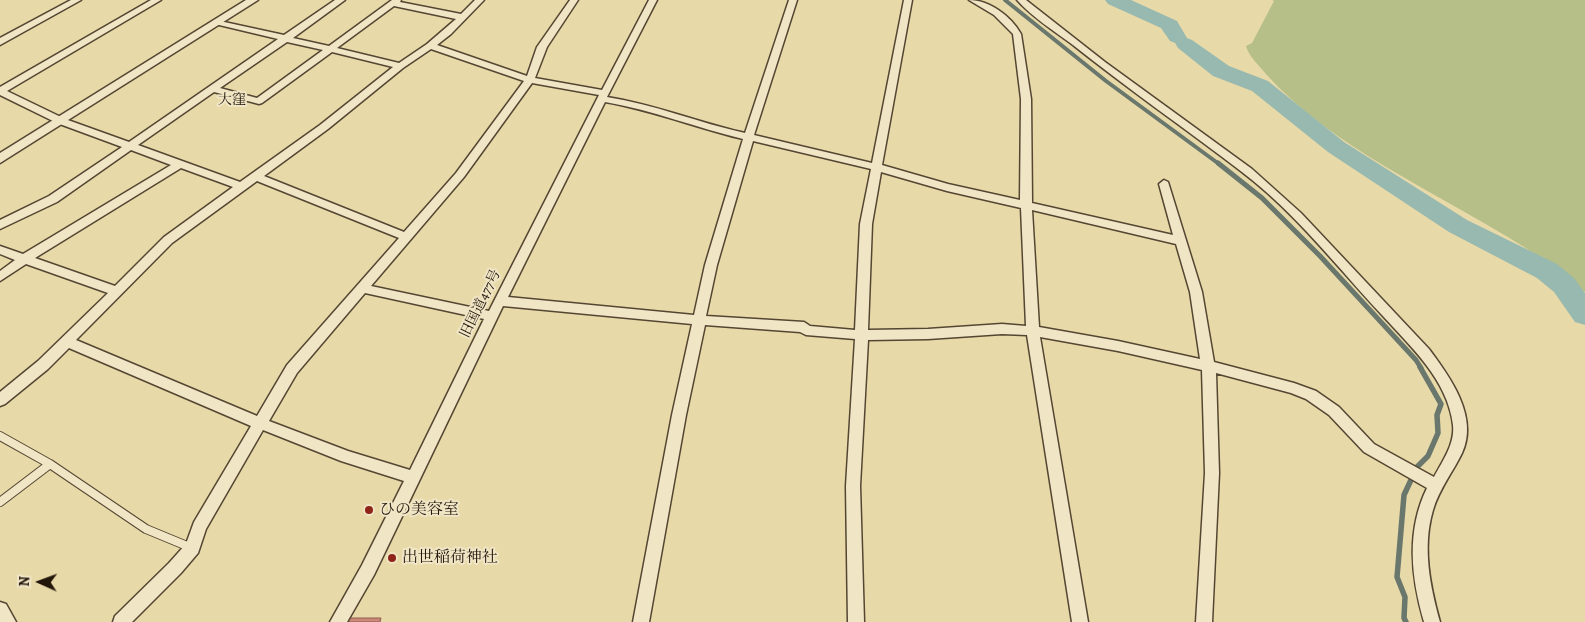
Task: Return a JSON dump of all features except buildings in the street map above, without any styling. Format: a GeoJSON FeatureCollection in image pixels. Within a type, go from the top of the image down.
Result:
{"type":"FeatureCollection","features":[{"type":"Feature","properties":{"kind":"street"},"geometry":{"type":"LineString","coordinates":[[0,42],[78,0]]}},
{"type":"Feature","properties":{"kind":"street"},"geometry":{"type":"LineString","coordinates":[[0,91],[157,0]]}},
{"type":"Feature","properties":{"kind":"street"},"geometry":{"type":"LineString","coordinates":[[0,159],[253,0]]}},
{"type":"Feature","properties":{"kind":"street"},"geometry":{"type":"LineString","coordinates":[[0,225],[53,199],[341,0]]}},
{"type":"Feature","properties":{"kind":"street"},"geometry":{"type":"LineString","coordinates":[[0,400],[43,365],[168,240],[324,127],[400,66],[430,46],[448,32],[480,0]]}},
{"type":"Feature","properties":{"kind":"street"},"geometry":{"type":"LineString","coordinates":[[121,622],[175,568],[192,548],[208,511],[292,369],[460,175],[530,80],[542,47],[574,0]]}},
{"type":"Feature","properties":{"kind":"street","name":"旧国道477号"},"geometry":{"type":"LineString","coordinates":[[338,622],[368,570],[492,316],[653,0]]}},
{"type":"Feature","properties":{"kind":"street"},"geometry":{"type":"LineString","coordinates":[[640,622],[698,320],[711,265],[749,137],[793,0]]}},
{"type":"Feature","properties":{"kind":"street"},"geometry":{"type":"LineString","coordinates":[[856,622],[853,486],[866,224],[908,0]]}},
{"type":"Feature","properties":{"kind":"street"},"geometry":{"type":"LineString","coordinates":[[973,0],[1006,19],[1017,34],[1026,99],[1026,206],[1033,331],[1080,622]]}},
{"type":"Feature","properties":{"kind":"street"},"geometry":{"type":"LineString","coordinates":[[1021,0],[1102,64],[1248,172],[1274,194],[1297,216],[1424,352],[1448,387],[1459,421],[1458,448],[1433,483],[1424,514],[1420,553],[1426,602],[1432,622]]}},
{"type":"Feature","properties":{"kind":"street"},"geometry":{"type":"LineString","coordinates":[[213,89],[259,101],[395,1],[461,17]]}},
{"type":"Feature","properties":{"kind":"street"},"geometry":{"type":"LineString","coordinates":[[218,22],[285,39],[332,48],[400,66]]}},
{"type":"Feature","properties":{"kind":"street"},"geometry":{"type":"LineString","coordinates":[[0,28],[13,34]]}},
{"type":"Feature","properties":{"kind":"street"},"geometry":{"type":"LineString","coordinates":[[430,46],[481,65],[530,80],[603,96],[690,122],[877,167],[1026,206],[1182,241]]}},
{"type":"Feature","properties":{"kind":"street"},"geometry":{"type":"LineString","coordinates":[[0,91],[61,121],[240,186]]}},
{"type":"Feature","properties":{"kind":"street"},"geometry":{"type":"LineString","coordinates":[[0,277],[24,259],[180,164]]}},
{"type":"Feature","properties":{"kind":"street"},"geometry":{"type":"LineString","coordinates":[[254,176],[406,237]]}},
{"type":"Feature","properties":{"kind":"street"},"geometry":{"type":"LineString","coordinates":[[1164,184],[1196,292],[1208,366],[1212,473],[1204,622]]}},
{"type":"Feature","properties":{"kind":"street"},"geometry":{"type":"LineString","coordinates":[[0,250],[116,291]]}},
{"type":"Feature","properties":{"kind":"street"},"geometry":{"type":"LineString","coordinates":[[362,288],[492,316]]}},
{"type":"Feature","properties":{"kind":"street"},"geometry":{"type":"LineString","coordinates":[[500,301],[698,320],[795,326],[804,327],[806,330],[861,335],[1002,330],[1033,331],[1118,346],[1208,366],[1294,388],[1311,395],[1334,411],[1369,448],[1433,483]]}},
{"type":"Feature","properties":{"kind":"street"},"geometry":{"type":"LineString","coordinates":[[66,341],[219,407],[354,460],[413,477]]}},
{"type":"Feature","properties":{"kind":"street"},"geometry":{"type":"LineString","coordinates":[[0,610],[8,622]]}},
{"type":"Feature","properties":{"kind":"lane"},"geometry":{"type":"LineString","coordinates":[[0,436],[50,464],[146,529],[192,548]]}},
{"type":"Feature","properties":{"kind":"lane"},"geometry":{"type":"LineString","coordinates":[[0,502],[50,464]]}},
{"type":"Feature","properties":{"kind":"green space"},"geometry":{"type":"Polygon","coordinates":[[[1272,0],[1585,0],[1585,292],[1524,247],[1354,147],[1322,125],[1292,100],[1265,73],[1249,54],[1246,46],[1252,43],[1274,1],[1272,0]]]}},
{"type":"Feature","properties":{"kind":"waterway"},"geometry":{"type":"LineString","coordinates":[[1005,0],[1106,81],[1219,164]]}},
{"type":"Feature","properties":{"kind":"waterway"},"geometry":{"type":"LineString","coordinates":[[1115,0],[1170,25],[1172,32],[1177,37]]}},
{"type":"Feature","properties":{"kind":"waterway"},"geometry":{"type":"LineString","coordinates":[[1185,44],[1221,71],[1260,86],[1336,147],[1458,226],[1547,271],[1564,285],[1585,314]]}},
{"type":"Feature","properties":{"kind":"waterway"},"geometry":{"type":"LineString","coordinates":[[1218,163],[1262,198],[1320,256],[1416,360],[1421,368]]}},
{"type":"Feature","properties":{"kind":"waterway"},"geometry":{"type":"LineString","coordinates":[[1406,622],[1404,618],[1405,597],[1397,577],[1404,495],[1417,467],[1428,456],[1438,433],[1437,415],[1441,404],[1420,367]]}},
{"type":"Feature","properties":{"kind":"place","name":"ひの美容室"},"geometry":{"type":"Point","coordinates":[369,510]}},
{"type":"Feature","properties":{"kind":"place","name":"出世稲荷神社"},"geometry":{"type":"Point","coordinates":[392,558]}},
{"type":"Feature","properties":{"kind":"district","name":"大窪"},"geometry":{"type":"Point","coordinates":[232,101]}}]}
